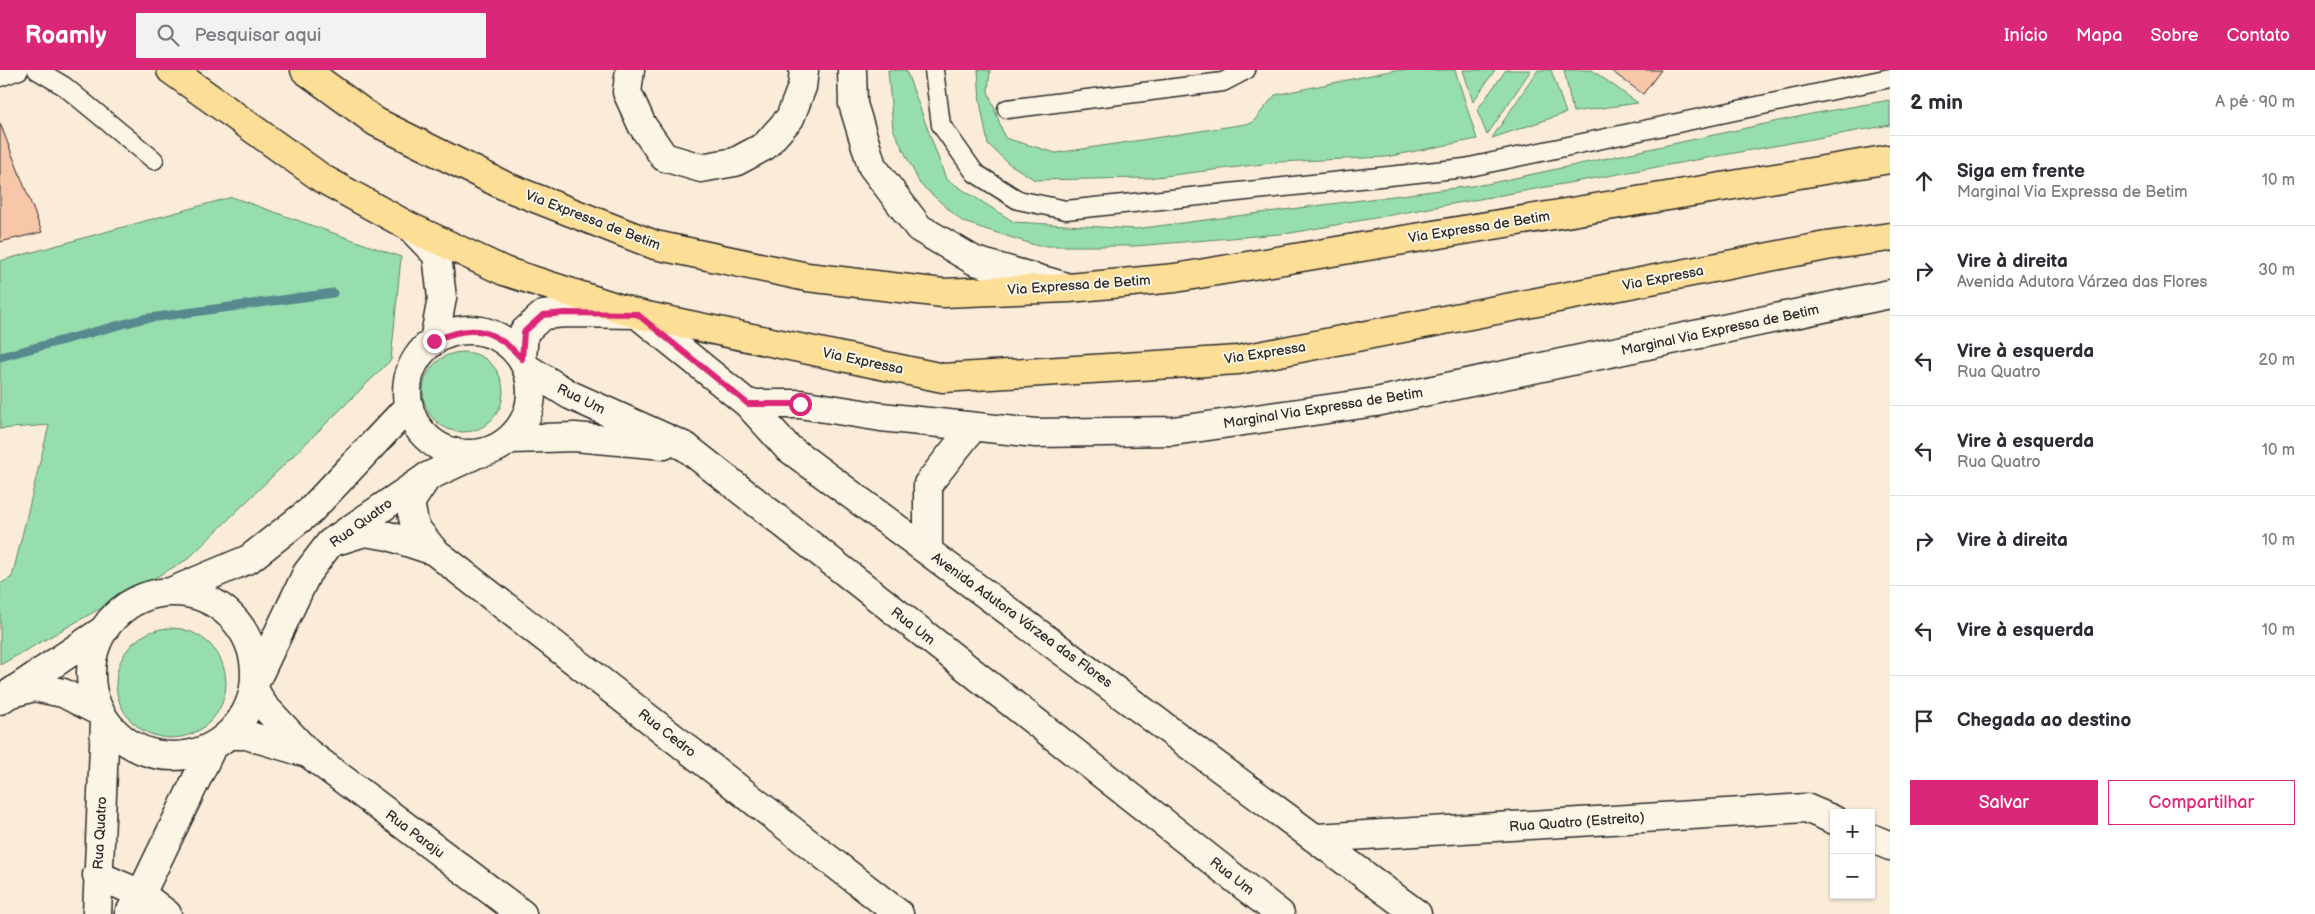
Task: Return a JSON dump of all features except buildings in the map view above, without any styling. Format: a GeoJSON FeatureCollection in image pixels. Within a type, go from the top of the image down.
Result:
{"type":"FeatureCollection","features":[{"type":"Feature","properties":{"kind":"highway","name":"Via Expressa"},"geometry":{"type":"LineString","coordinates":[[171,70],[323,179],[410,226],[504,271],[637,314],[943,378],[1228,361],[1826,246],[1890,236]]}},
{"type":"Feature","properties":{"kind":"highway","name":"Via Expressa de Betim"},"geometry":{"type":"LineString","coordinates":[[306,70],[376,122],[507,187],[655,245],[806,277],[943,293],[1069,288],[1175,278],[1890,158]]}},
{"type":"Feature","properties":{"kind":"street"},"geometry":{"type":"LineString","coordinates":[[630,70],[627,92],[642,125],[664,157],[701,168],[735,162],[765,146],[790,118],[802,87],[804,70]]}},
{"type":"Feature","properties":{"kind":"street"},"geometry":{"type":"LineString","coordinates":[[852,70],[853,104],[872,166],[919,228],[975,261],[1069,288]]}},
{"type":"Feature","properties":{"kind":"street"},"geometry":{"type":"LineString","coordinates":[[410,226],[437,256],[442,298],[434,341]]}},
{"type":"Feature","properties":{"kind":"street","name":"Marginal Via Expressa de Betim"},"geometry":{"type":"LineString","coordinates":[[748,404],[800,404],[882,418],[1036,433],[1173,431],[1376,402],[1890,294]]}},
{"type":"Feature","properties":{"kind":"street"},"geometry":{"type":"LineString","coordinates":[[525,364],[509,344],[492,334],[472,330],[452,332],[434,341],[420,353],[411,369],[407,388],[408,406],[415,422],[426,437],[448,450],[474,455],[488,452],[512,439],[523,425],[530,408],[532,389],[525,364],[524,332],[543,315],[565,313],[637,314]]}},
{"type":"Feature","properties":{"kind":"street","name":"Avenida Adutora Várzea das Flores"},"geometry":{"type":"LineString","coordinates":[[637,314],[748,404],[787,447],[1317,838],[1417,914]]}},
{"type":"Feature","properties":{"kind":"street","name":"Rua Um"},"geometry":{"type":"LineString","coordinates":[[525,364],[570,395],[686,447],[1280,914]]}},
{"type":"Feature","properties":{"kind":"street"},"geometry":{"type":"LineString","coordinates":[[4,697],[102,631],[116,614],[133,602],[153,594],[173,591],[249,560],[310,511],[408,406]]}},
{"type":"Feature","properties":{"kind":"street"},"geometry":{"type":"LineString","coordinates":[[928,551],[928,484],[973,427]]}},
{"type":"Feature","properties":{"kind":"street"},"geometry":{"type":"LineString","coordinates":[[512,439],[575,437],[686,447]]}},
{"type":"Feature","properties":{"kind":"street","name":"Rua Quatro"},"geometry":{"type":"LineString","coordinates":[[256,686],[307,573],[330,543],[427,477],[474,455]]}},
{"type":"Feature","properties":{"kind":"street","name":"Rua Cedro"},"geometry":{"type":"LineString","coordinates":[[427,477],[410,502],[416,527],[434,552],[899,914]]}},
{"type":"Feature","properties":{"kind":"street","name":"Rua Cedro"},"geometry":{"type":"LineString","coordinates":[[330,543],[364,532],[389,536],[434,552]]}},
{"type":"Feature","properties":{"kind":"street"},"geometry":{"type":"LineString","coordinates":[[135,904],[221,741],[246,715],[256,686],[254,653],[242,629],[224,609],[200,596],[173,591]]}},
{"type":"Feature","properties":{"kind":"street"},"geometry":{"type":"LineString","coordinates":[[102,631],[92,657],[91,685],[103,717]]}},
{"type":"Feature","properties":{"kind":"street","name":"Rua Paraju"},"geometry":{"type":"LineString","coordinates":[[256,686],[263,705],[308,754],[522,914]]}},
{"type":"Feature","properties":{"kind":"street"},"geometry":{"type":"LineString","coordinates":[[4,697],[34,687],[63,693],[103,717],[122,739],[142,751],[166,757],[190,755],[221,741]]}},
{"type":"Feature","properties":{"kind":"street","name":"Rua Quatro"},"geometry":{"type":"LineString","coordinates":[[97,914],[103,717]]}},
{"type":"Feature","properties":{"kind":"street","name":"Rua Paraju"},"geometry":{"type":"LineString","coordinates":[[221,741],[246,734],[308,754]]}},
{"type":"Feature","properties":{"kind":"street","name":"Rua Quatro (Estreito)"},"geometry":{"type":"LineString","coordinates":[[1317,838],[1806,808],[1830,818]]}},
{"type":"Feature","properties":{"kind":"street"},"geometry":{"type":"LineString","coordinates":[[1875,840],[1890,846]]}},
{"type":"Feature","properties":{"kind":"street"},"geometry":{"type":"LineString","coordinates":[[98,875],[135,904],[167,914]]}},
{"type":"Feature","properties":{"kind":"lane"},"geometry":{"type":"LineString","coordinates":[[0,77],[19,70]]}},
{"type":"Feature","properties":{"kind":"lane"},"geometry":{"type":"LineString","coordinates":[[37,70],[64,86],[154,160]]}},
{"type":"Feature","properties":{"kind":"lane"},"geometry":{"type":"LineString","coordinates":[[934,70],[941,126],[975,173],[1018,200],[1066,210],[1465,168],[1890,78]]}},
{"type":"Feature","properties":{"kind":"lane"},"geometry":{"type":"LineString","coordinates":[[1007,110],[1223,82],[1246,70]]}},
{"type":"Feature","properties":{"kind":"green space"},"geometry":{"type":"Polygon","coordinates":[[[888,70],[906,70],[946,179],[1014,222],[1135,229],[1487,184],[1811,114],[1890,100],[1890,125],[1291,233],[1135,246],[1038,246],[963,222],[920,184],[893,129],[888,70]]]}},
{"type":"Feature","properties":{"kind":"green space"},"geometry":{"type":"Polygon","coordinates":[[[978,70],[990,70],[988,91],[1005,138],[1056,153],[1252,123],[1275,95],[1395,70],[1455,70],[1477,139],[1386,157],[1279,162],[1148,178],[1035,180],[1008,163],[988,144],[980,102],[978,70]]]}},
{"type":"Feature","properties":{"kind":"green space"},"geometry":{"type":"Polygon","coordinates":[[[1463,70],[1495,70],[1473,102],[1463,70]]]}},
{"type":"Feature","properties":{"kind":"green space"},"geometry":{"type":"Polygon","coordinates":[[[1506,70],[1531,70],[1487,135],[1477,110],[1506,70]]]}},
{"type":"Feature","properties":{"kind":"green space"},"geometry":{"type":"Polygon","coordinates":[[[1538,70],[1551,70],[1566,113],[1492,138],[1538,70]]]}},
{"type":"Feature","properties":{"kind":"green space"},"geometry":{"type":"Polygon","coordinates":[[[1564,70],[1592,70],[1638,103],[1573,112],[1564,70]]]}},
{"type":"Feature","properties":{"kind":"green space"},"geometry":{"type":"Polygon","coordinates":[[[232,197],[401,257],[391,360],[188,559],[0,665],[0,584],[12,577],[49,425],[0,429],[0,261],[232,197]]]}},
{"type":"Feature","properties":{"kind":"green space"},"geometry":{"type":"Polygon","coordinates":[[[463,352],[478,355],[491,364],[500,377],[503,392],[500,407],[491,420],[478,429],[463,432],[448,429],[435,420],[426,407],[423,392],[426,377],[435,364],[448,355],[463,352]]]}},
{"type":"Feature","properties":{"kind":"green space"},"geometry":{"type":"Polygon","coordinates":[[[171,628],[192,632],[210,644],[222,662],[226,683],[222,704],[210,722],[192,734],[171,738],[150,734],[132,722],[120,704],[116,683],[120,662],[132,644],[150,632],[171,628]]]}},
{"type":"Feature","properties":{"kind":"waterway"},"geometry":{"type":"LineString","coordinates":[[0,357],[142,319],[333,293]]}},
{"type":"Feature","properties":{"kind":"route"},"geometry":{"type":"LineString","coordinates":[[434,341],[452,332],[472,330],[492,334],[509,344],[522,359],[524,332],[543,315],[565,313],[637,314],[748,404],[800,404]]}}]}
